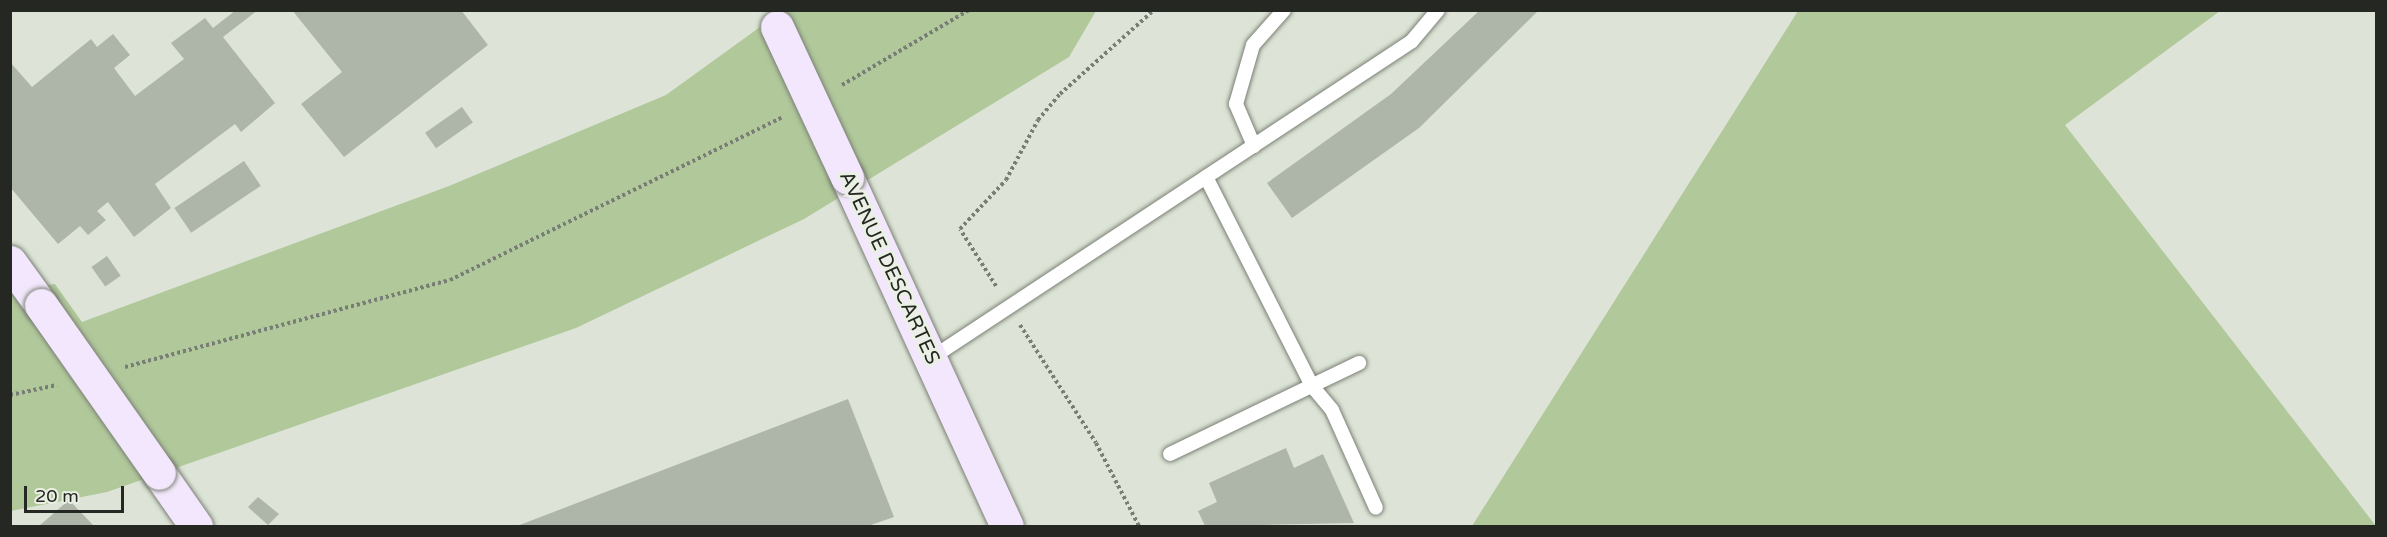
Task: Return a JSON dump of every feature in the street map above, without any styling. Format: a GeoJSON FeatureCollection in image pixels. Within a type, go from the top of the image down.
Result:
{"type":"FeatureCollection","features":[{"type":"Feature","properties":{"kind":"main road","name":"AVENUE DESCARTES"},"geometry":{"type":"LineString","coordinates":[[773,19],[1007,526]]}},
{"type":"Feature","properties":{"kind":"main road"},"geometry":{"type":"LineString","coordinates":[[10,262],[196,526]]}},
{"type":"Feature","properties":{"kind":"lane"},"geometry":{"type":"LineString","coordinates":[[1254,146],[1236,104],[1253,45],[1284,10]]}},
{"type":"Feature","properties":{"kind":"lane"},"geometry":{"type":"LineString","coordinates":[[930,358],[1412,41],[1438,10]]}},
{"type":"Feature","properties":{"kind":"lane"},"geometry":{"type":"LineString","coordinates":[[1206,177],[1312,386],[1332,410],[1376,508]]}},
{"type":"Feature","properties":{"kind":"lane"},"geometry":{"type":"LineString","coordinates":[[1170,454],[1359,363]]}},
{"type":"Feature","properties":{"kind":"path"},"geometry":{"type":"LineString","coordinates":[[834,89],[969,10]]}},
{"type":"Feature","properties":{"kind":"path"},"geometry":{"type":"LineString","coordinates":[[999,291],[960,229],[1006,180],[1038,120],[1060,94],[1154,10]]}},
{"type":"Feature","properties":{"kind":"path"},"geometry":{"type":"LineString","coordinates":[[118,369],[450,280],[792,112]]}},
{"type":"Feature","properties":{"kind":"path"},"geometry":{"type":"LineString","coordinates":[[1020,325],[1096,443],[1139,526]]}},
{"type":"Feature","properties":{"kind":"path"},"geometry":{"type":"LineString","coordinates":[[10,395],[64,383]]}},
{"type":"Feature","properties":{"kind":"green space"},"geometry":{"type":"Polygon","coordinates":[[[770,11],[1096,11],[1069,57],[804,219],[576,328],[107,492],[11,511],[10,290],[55,284],[82,322],[449,186],[666,95],[760,27],[770,11]]]}},
{"type":"Feature","properties":{"kind":"green space"},"geometry":{"type":"Polygon","coordinates":[[[1798,11],[2220,11],[2065,125],[2376,526],[1472,526],[1798,11]]]}},
{"type":"Feature","properties":{"kind":"building"},"geometry":{"type":"Polygon","coordinates":[[[236,10],[258,10],[223,37],[275,103],[241,132],[235,124],[155,184],[171,208],[134,237],[108,202],[97,211],[106,220],[88,235],[80,226],[58,244],[10,187],[10,62],[32,87],[91,39],[97,47],[113,34],[130,55],[114,68],[135,96],[184,59],[171,43],[205,18],[213,28],[236,10]]]}},
{"type":"Feature","properties":{"kind":"building"},"geometry":{"type":"Polygon","coordinates":[[[292,10],[461,10],[488,45],[344,157],[301,104],[342,72],[292,10]]]}},
{"type":"Feature","properties":{"kind":"building"},"geometry":{"type":"Polygon","coordinates":[[[1480,10],[1539,10],[1419,128],[1292,218],[1267,183],[1391,94],[1480,10]]]}},
{"type":"Feature","properties":{"kind":"building"},"geometry":{"type":"Polygon","coordinates":[[[462,107],[473,123],[436,148],[425,133],[462,107]]]}},
{"type":"Feature","properties":{"kind":"building"},"geometry":{"type":"Polygon","coordinates":[[[244,161],[261,186],[191,233],[174,208],[244,161]]]}},
{"type":"Feature","properties":{"kind":"building"},"geometry":{"type":"Polygon","coordinates":[[[107,256],[121,276],[105,287],[91,267],[107,256]]]}},
{"type":"Feature","properties":{"kind":"building"},"geometry":{"type":"Polygon","coordinates":[[[848,399],[894,517],[868,526],[517,526],[848,399]]]}},
{"type":"Feature","properties":{"kind":"building"},"geometry":{"type":"Polygon","coordinates":[[[1286,448],[1294,468],[1323,454],[1354,523],[1205,526],[1198,511],[1217,502],[1209,483],[1286,448]]]}},
{"type":"Feature","properties":{"kind":"building"},"geometry":{"type":"Polygon","coordinates":[[[258,497],[279,514],[268,525],[248,507],[258,497]]]}},
{"type":"Feature","properties":{"kind":"building"},"geometry":{"type":"Polygon","coordinates":[[[69,500],[94,526],[39,526],[69,500]]]}}]}
